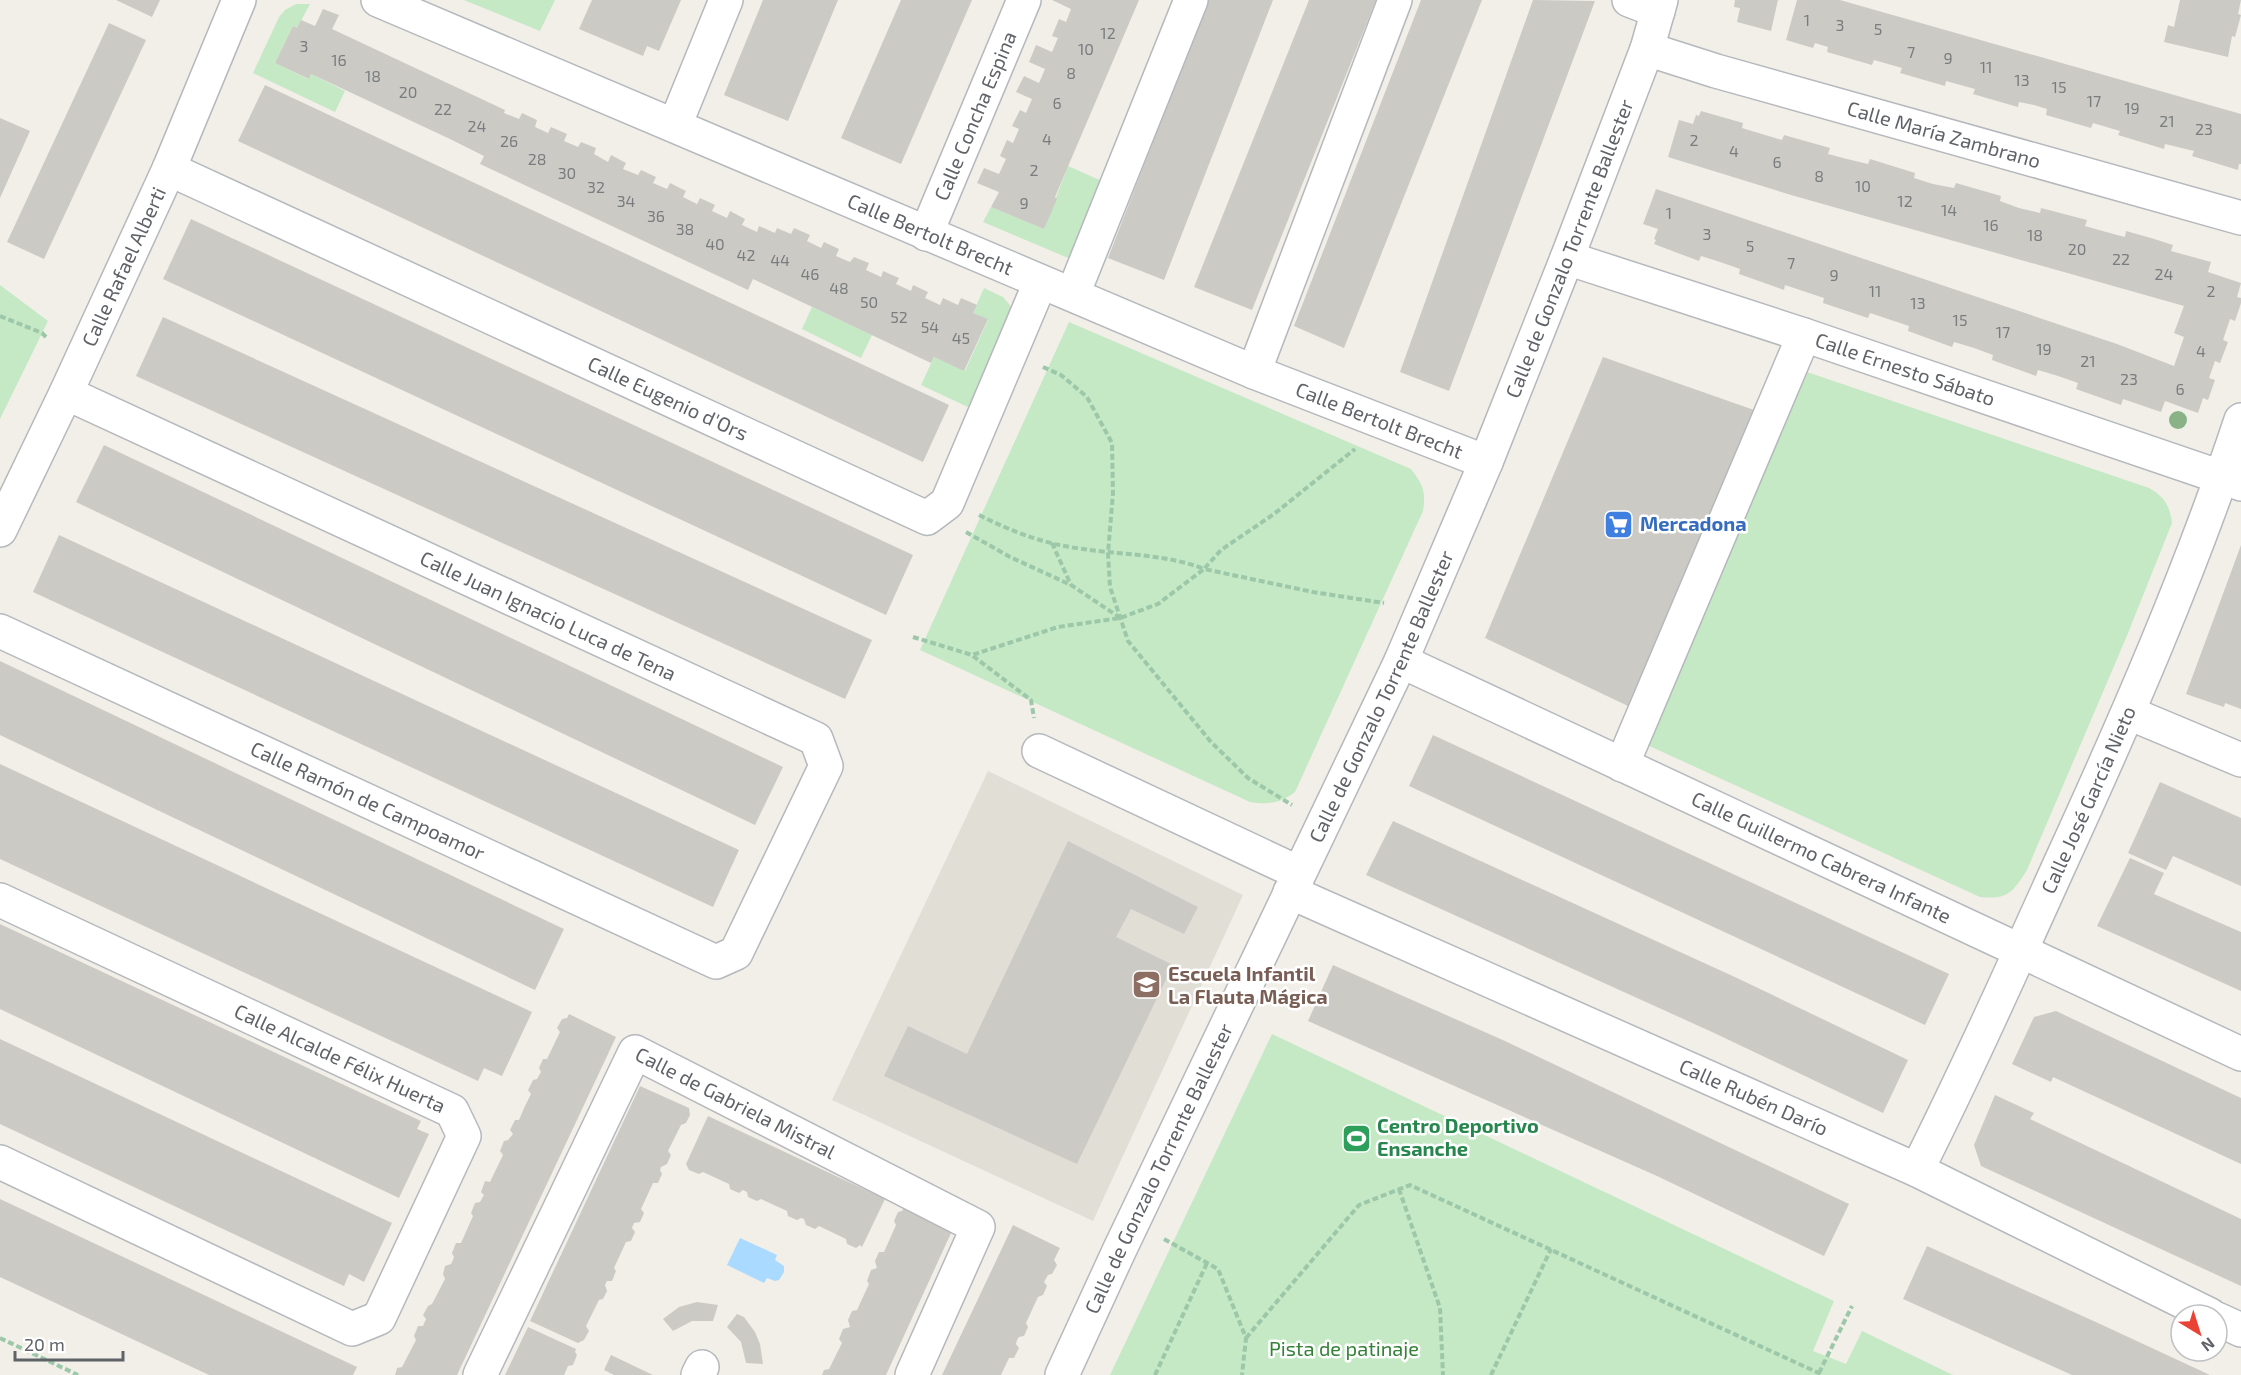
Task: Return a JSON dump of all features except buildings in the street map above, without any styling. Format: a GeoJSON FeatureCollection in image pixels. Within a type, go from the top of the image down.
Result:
{"type":"FeatureCollection","features":[{"type":"Feature","properties":{"kind":"street","name":"Calle Rafael Alberti"},"geometry":{"type":"LineString","coordinates":[[0,530],[169,169],[239,0]]}},
{"type":"Feature","properties":{"kind":"street","name":"Calle Bertolt Brecht"},"geometry":{"type":"LineString","coordinates":[[378,0],[675,125],[1040,283],[1073,294],[1254,372],[1486,462]]}},
{"type":"Feature","properties":{"kind":"street"},"geometry":{"type":"LineString","coordinates":[[675,125],[726,0]]}},
{"type":"Feature","properties":{"kind":"street","name":"Calle Concha Espina"},"geometry":{"type":"LineString","coordinates":[[926,234],[1024,0]]}},
{"type":"Feature","properties":{"kind":"street"},"geometry":{"type":"LineString","coordinates":[[1073,294],[1191,0]]}},
{"type":"Feature","properties":{"kind":"street"},"geometry":{"type":"LineString","coordinates":[[1254,372],[1395,0]]}},
{"type":"Feature","properties":{"kind":"street","name":"Calle de Gonzalo Torrente Ballester"},"geometry":{"type":"LineString","coordinates":[[1062,1375],[1401,661],[1486,462],[1647,49],[1649,4]]}},
{"type":"Feature","properties":{"kind":"street","name":"Calle María Zambrano"},"geometry":{"type":"LineString","coordinates":[[1647,49],[1716,71],[2241,218]]}},
{"type":"Feature","properties":{"kind":"street","name":"Calle Eugenio d'Ors"},"geometry":{"type":"LineString","coordinates":[[169,169],[927,518],[947,503],[1040,283]]}},
{"type":"Feature","properties":{"kind":"street","name":"Calle Ernesto Sábato"},"geometry":{"type":"LineString","coordinates":[[1567,258],[1804,335],[2231,481]]}},
{"type":"Feature","properties":{"kind":"street"},"geometry":{"type":"LineString","coordinates":[[1622,765],[1804,335]]}},
{"type":"Feature","properties":{"kind":"street","name":"Calle Juan Ignacio Luca de Tena"},"geometry":{"type":"LineString","coordinates":[[66,393],[816,740],[826,766],[736,953]]}},
{"type":"Feature","properties":{"kind":"street","name":"Calle José García Nieto"},"geometry":{"type":"LineString","coordinates":[[1917,1170],[2021,950],[2231,481],[2241,420]]}},
{"type":"Feature","properties":{"kind":"street","name":"Calle Ramón de Campoamor"},"geometry":{"type":"LineString","coordinates":[[0,631],[716,962],[736,953]]}},
{"type":"Feature","properties":{"kind":"street","name":"Calle Guillermo Cabrera Infante"},"geometry":{"type":"LineString","coordinates":[[1401,661],[2241,1054]]}},
{"type":"Feature","properties":{"kind":"street"},"geometry":{"type":"LineString","coordinates":[[2129,713],[2241,760]]}},
{"type":"Feature","properties":{"kind":"street","name":"Calle Rubén Darío"},"geometry":{"type":"LineString","coordinates":[[1039,751],[1295,882],[1917,1170],[2186,1303]]}},
{"type":"Feature","properties":{"kind":"street","name":"Calle Alcalde Félix Huerta"},"geometry":{"type":"LineString","coordinates":[[0,900],[452,1111],[464,1136],[379,1318],[352,1329],[0,1162]]}},
{"type":"Feature","properties":{"kind":"street","name":"Calle de Gabriela Mistral"},"geometry":{"type":"LineString","coordinates":[[480,1375],[635,1052],[978,1227],[912,1375]]}},
{"type":"Feature","properties":{"kind":"path"},"geometry":{"type":"LineString","coordinates":[[0,316],[42,333],[47,338]]}},
{"type":"Feature","properties":{"kind":"path"},"geometry":{"type":"LineString","coordinates":[[1039,366],[1060,375],[1087,397],[1112,443],[1113,493],[1108,553],[1110,587],[1128,641],[1211,742],[1248,778],[1292,805]]}},
{"type":"Feature","properties":{"kind":"path"},"geometry":{"type":"LineString","coordinates":[[972,655],[1058,627],[1120,618],[1158,604],[1204,569],[1221,550],[1274,514],[1363,443]]}},
{"type":"Feature","properties":{"kind":"path"},"geometry":{"type":"LineString","coordinates":[[972,512],[1021,535],[1052,542],[1108,553],[1187,562],[1204,569],[1313,592],[1384,603]]}},
{"type":"Feature","properties":{"kind":"path"},"geometry":{"type":"LineString","coordinates":[[963,530],[1010,557],[1071,585],[1120,618]]}},
{"type":"Feature","properties":{"kind":"path"},"geometry":{"type":"LineString","coordinates":[[1052,542],[1071,585]]}},
{"type":"Feature","properties":{"kind":"path"},"geometry":{"type":"LineString","coordinates":[[913,638],[972,655],[1031,700],[1039,751]]}},
{"type":"Feature","properties":{"kind":"path"},"geometry":{"type":"LineString","coordinates":[[1246,1338],[1359,1205],[1410,1185],[1821,1374],[1852,1306]]}},
{"type":"Feature","properties":{"kind":"path"},"geometry":{"type":"LineString","coordinates":[[1399,1189],[1440,1308],[1443,1375]]}},
{"type":"Feature","properties":{"kind":"path"},"geometry":{"type":"LineString","coordinates":[[1164,1239],[1218,1269],[1246,1338],[1242,1375]]}},
{"type":"Feature","properties":{"kind":"path"},"geometry":{"type":"LineString","coordinates":[[1491,1375],[1551,1249]]}},
{"type":"Feature","properties":{"kind":"path"},"geometry":{"type":"LineString","coordinates":[[1155,1375],[1207,1263]]}},
{"type":"Feature","properties":{"kind":"path"},"geometry":{"type":"LineString","coordinates":[[0,1338],[78,1375]]}},
{"type":"Feature","properties":{"kind":"shaded area"},"geometry":{"type":"Polygon","coordinates":[[[988,771],[1243,895],[1093,1221],[832,1100],[988,771]]]}},
{"type":"Feature","properties":{"kind":"green space"},"geometry":{"type":"Polygon","coordinates":[[[464,0],[555,0],[540,31],[464,0]]]}},
{"type":"Feature","properties":{"kind":"green space"},"geometry":{"type":"Polygon","coordinates":[[[296,4],[310,4],[297,28],[293,26],[275,63],[308,79],[311,74],[345,91],[335,112],[253,73],[279,17],[285,10],[296,4]]]}},
{"type":"Feature","properties":{"kind":"green space"},"geometry":{"type":"Polygon","coordinates":[[[1068,166],[1104,182],[1073,260],[983,222],[991,207],[1044,229],[1068,166]]]}},
{"type":"Feature","properties":{"kind":"green space"},"geometry":{"type":"Polygon","coordinates":[[[0,285],[48,321],[0,419],[0,285]]]}},
{"type":"Feature","properties":{"kind":"green space"},"geometry":{"type":"Polygon","coordinates":[[[984,288],[1003,297],[1013,309],[970,408],[921,385],[934,357],[965,371],[988,320],[973,313],[984,288]]]}},
{"type":"Feature","properties":{"kind":"green space"},"geometry":{"type":"Polygon","coordinates":[[[812,307],[872,335],[861,358],[802,329],[812,307]]]}},
{"type":"Feature","properties":{"kind":"green space"},"geometry":{"type":"Polygon","coordinates":[[[1069,322],[1411,469],[1421,484],[1424,493],[1423,511],[1295,792],[1285,799],[1268,803],[1250,802],[920,650],[1069,322]]]}},
{"type":"Feature","properties":{"kind":"green space"},"geometry":{"type":"Polygon","coordinates":[[[1804,371],[2149,488],[2159,494],[2170,511],[2172,523],[2126,638],[2027,870],[2018,884],[2003,896],[1980,897],[1645,744],[1804,371]]]}},
{"type":"Feature","properties":{"kind":"green space","name":"Centro Deportivo Ensanche"},"geometry":{"type":"Polygon","coordinates":[[[1272,1034],[1834,1301],[1813,1351],[1846,1364],[1862,1331],[1953,1375],[1110,1375],[1272,1034]]]}},
{"type":"Feature","properties":{"kind":"water"},"geometry":{"type":"Polygon","coordinates":[[[740,1238],[777,1255],[775,1260],[784,1266],[784,1272],[779,1280],[767,1278],[764,1283],[727,1265],[740,1238]]]}},
{"type":"Feature","properties":{"kind":"place","name":"Mercadona"},"geometry":{"type":"Point","coordinates":[1619,524]}},
{"type":"Feature","properties":{"kind":"place","name":"Escuela Infantil La Flauta Mágica"},"geometry":{"type":"Point","coordinates":[1147,985]}},
{"type":"Feature","properties":{"kind":"place","name":"Centro Deportivo Ensanche"},"geometry":{"type":"Point","coordinates":[1356,1138]}},
{"type":"Feature","properties":{"kind":"park label","name":"Pista de patinaje"},"geometry":{"type":"Point","coordinates":[1344,1349]}}]}
